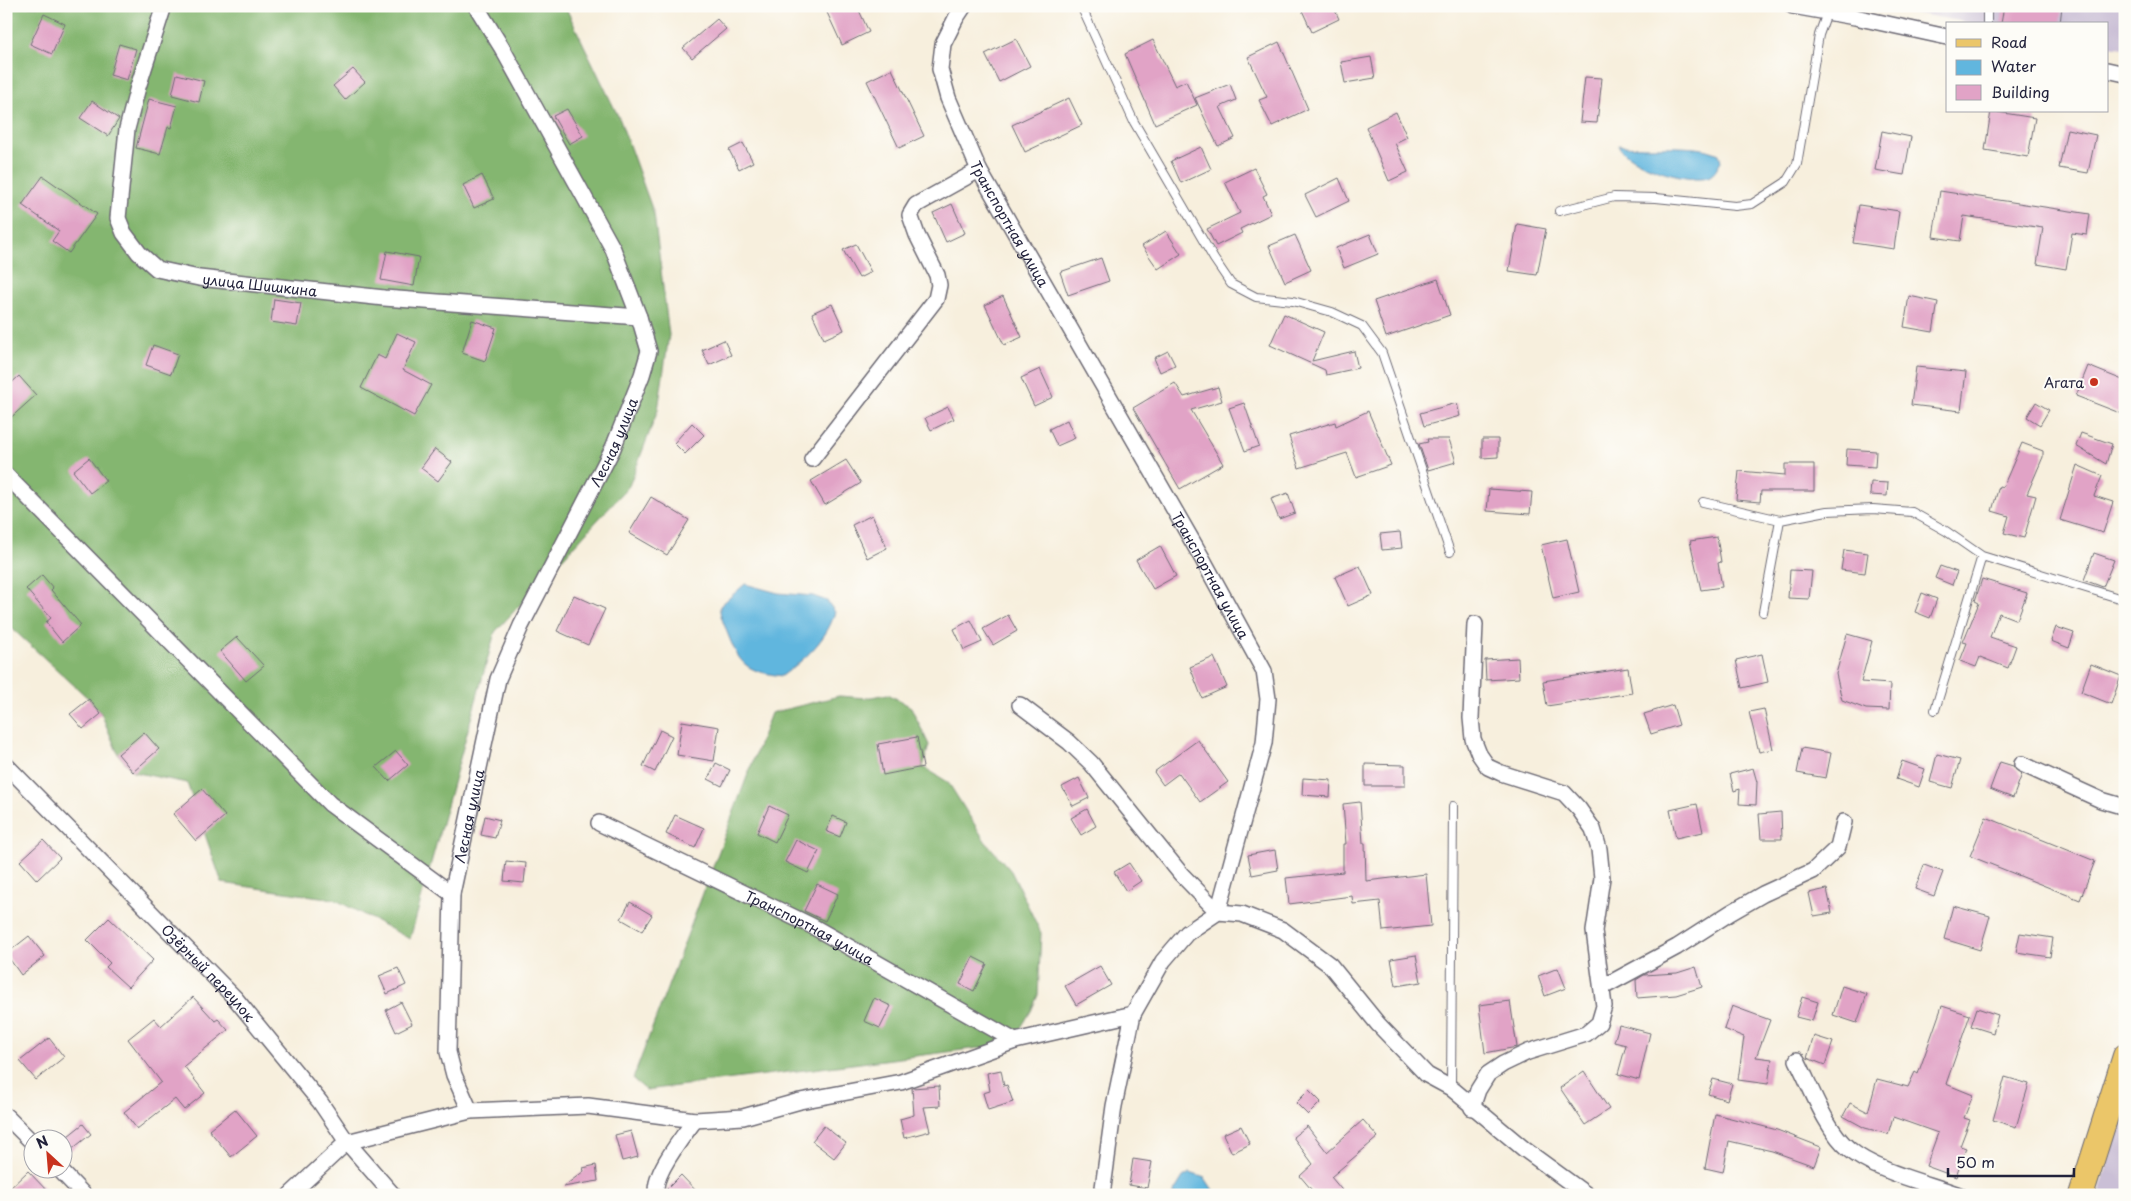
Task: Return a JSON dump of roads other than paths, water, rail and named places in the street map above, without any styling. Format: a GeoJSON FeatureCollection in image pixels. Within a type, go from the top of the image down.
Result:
{"type":"FeatureCollection","features":[{"type":"Feature","properties":{"kind":"main road"},"geometry":{"type":"LineString","coordinates":[[2081,1195],[2125,1056]]}},
{"type":"Feature","properties":{"kind":"street","name":"Лесная улица"},"geometry":{"type":"LineString","coordinates":[[470,1111],[454,1075],[448,1052],[452,894],[498,679],[521,626],[613,448],[642,375],[649,351],[639,317],[613,249],[502,48],[476,6]]}},
{"type":"Feature","properties":{"kind":"street","name":"Транспортная улица"},"geometry":{"type":"LineString","coordinates":[[964,6],[943,44],[940,70],[948,98],[979,170],[1197,549],[1264,671],[1268,699],[1264,743],[1218,912]]}},
{"type":"Feature","properties":{"kind":"street"},"geometry":{"type":"LineString","coordinates":[[1793,6],[1829,9],[1946,37]]}},
{"type":"Feature","properties":{"kind":"street","name":"улица Шишкина"},"geometry":{"type":"LineString","coordinates":[[162,12],[127,129],[118,218],[129,240],[139,253],[157,269],[199,278],[384,298],[639,317]]}},
{"type":"Feature","properties":{"kind":"street"},"geometry":{"type":"LineString","coordinates":[[2108,70],[2125,74]]}},
{"type":"Feature","properties":{"kind":"street"},"geometry":{"type":"LineString","coordinates":[[812,459],[936,299],[939,285],[937,275],[917,236],[910,215],[916,205],[979,170]]}},
{"type":"Feature","properties":{"kind":"street"},"geometry":{"type":"LineString","coordinates":[[6,475],[330,804],[452,894]]}},
{"type":"Feature","properties":{"kind":"street"},"geometry":{"type":"LineString","coordinates":[[1472,1108],[1478,1090],[1488,1074],[1503,1064],[1528,1052],[1586,1034],[1599,1023],[1604,1006],[1603,986],[1596,958],[1594,931],[1602,878],[1599,849],[1593,828],[1564,793],[1501,773],[1488,767],[1479,754],[1473,738],[1471,718],[1475,624]]}},
{"type":"Feature","properties":{"kind":"street"},"geometry":{"type":"LineString","coordinates":[[1020,705],[1069,742],[1090,763],[1182,874],[1218,912]]}},
{"type":"Feature","properties":{"kind":"street"},"geometry":{"type":"LineString","coordinates":[[2022,764],[2101,800],[2125,807]]}},
{"type":"Feature","properties":{"kind":"street","name":"Озёрный переулок"},"geometry":{"type":"LineString","coordinates":[[6,765],[236,998],[320,1102],[347,1142],[393,1195]]}},
{"type":"Feature","properties":{"kind":"street"},"geometry":{"type":"LineString","coordinates":[[1603,986],[1677,947],[1754,899],[1812,871],[1838,847],[1844,822]]}},
{"type":"Feature","properties":{"kind":"street","name":"Транспортная улица"},"geometry":{"type":"LineString","coordinates":[[599,823],[812,926],[1015,1041]]}},
{"type":"Feature","properties":{"kind":"street"},"geometry":{"type":"LineString","coordinates":[[1102,1195],[1114,1106],[1133,1014],[1163,961],[1186,932],[1218,912],[1242,914],[1283,930],[1330,965],[1378,1024],[1427,1075],[1451,1088],[1472,1108],[1524,1149],[1588,1195]]}},
{"type":"Feature","properties":{"kind":"street"},"geometry":{"type":"LineString","coordinates":[[290,1195],[347,1142],[470,1111],[588,1106],[695,1120],[743,1117],[800,1102],[901,1082],[1015,1041],[1133,1014]]}},
{"type":"Feature","properties":{"kind":"street"},"geometry":{"type":"LineString","coordinates":[[1797,1060],[1833,1130],[1849,1149],[1872,1164],[1959,1195]]}},
{"type":"Feature","properties":{"kind":"street"},"geometry":{"type":"LineString","coordinates":[[6,1116],[22,1132]]}},
{"type":"Feature","properties":{"kind":"street"},"geometry":{"type":"LineString","coordinates":[[657,1195],[655,1189],[658,1177],[695,1120]]}},
{"type":"Feature","properties":{"kind":"street"},"geometry":{"type":"LineString","coordinates":[[68,1178],[84,1195]]}},
{"type":"Feature","properties":{"kind":"lane"},"geometry":{"type":"LineString","coordinates":[[1081,6],[1134,122],[1214,259],[1231,284],[1256,297],[1293,300],[1332,312],[1362,326],[1382,353],[1450,552]]}},
{"type":"Feature","properties":{"kind":"lane"},"geometry":{"type":"LineString","coordinates":[[1987,6],[1987,22]]}},
{"type":"Feature","properties":{"kind":"lane"},"geometry":{"type":"LineString","coordinates":[[1558,211],[1614,197],[1656,198],[1735,206],[1752,204],[1786,182],[1797,164],[1819,35],[1829,9]]}},
{"type":"Feature","properties":{"kind":"lane"},"geometry":{"type":"LineString","coordinates":[[1704,502],[1780,520],[1827,511],[1873,508],[1912,512],[1946,531],[1982,556],[2125,600]]}},
{"type":"Feature","properties":{"kind":"lane"},"geometry":{"type":"LineString","coordinates":[[1764,612],[1780,520]]}},
{"type":"Feature","properties":{"kind":"lane"},"geometry":{"type":"LineString","coordinates":[[1935,710],[1982,556]]}},
{"type":"Feature","properties":{"kind":"lane"},"geometry":{"type":"LineString","coordinates":[[1451,1088],[1453,806]]}},
{"type":"Feature","properties":{"kind":"water"},"geometry":{"type":"Polygon","coordinates":[[[1618,145],[1697,148],[1719,154],[1721,162],[1714,173],[1708,177],[1699,178],[1674,175],[1633,159],[1618,145]]]}},
{"type":"Feature","properties":{"kind":"water"},"geometry":{"type":"Polygon","coordinates":[[[745,584],[778,593],[813,596],[827,601],[835,612],[821,640],[799,663],[782,676],[760,672],[746,665],[736,653],[727,632],[721,616],[720,606],[745,584]]]}},
{"type":"Feature","properties":{"kind":"water"},"geometry":{"type":"Polygon","coordinates":[[[1190,1173],[1205,1178],[1213,1190],[1213,1195],[1172,1195],[1183,1177],[1190,1173]]]}},
{"type":"Feature","properties":{"kind":"place","name":"Агата"},"geometry":{"type":"Point","coordinates":[2094,382]}}]}
